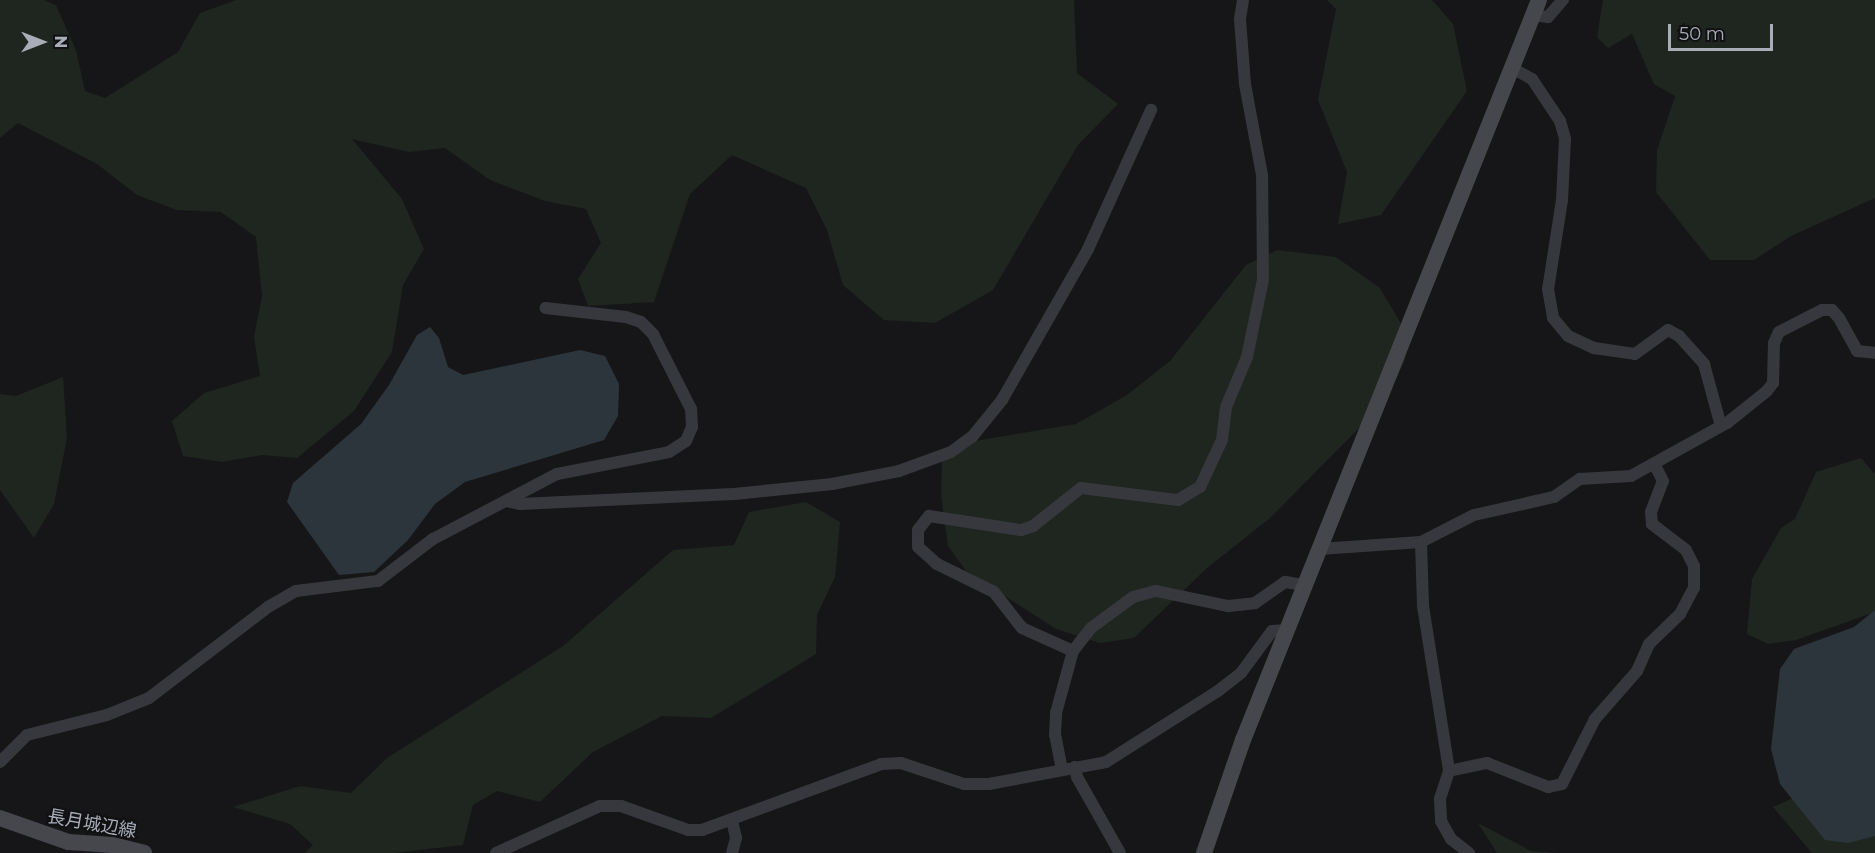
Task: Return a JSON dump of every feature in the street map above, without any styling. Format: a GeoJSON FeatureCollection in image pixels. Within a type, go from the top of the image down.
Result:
{"type":"FeatureCollection","features":[{"type":"Feature","properties":{"kind":"street"},"geometry":{"type":"LineString","coordinates":[[1073,651],[1022,628],[994,592],[937,564],[918,547],[918,530],[929,516],[1022,530],[1033,526],[1081,488],[1178,500],[1200,487],[1222,440],[1226,407],[1247,357],[1263,280],[1262,175],[1245,84],[1240,19],[1243,0]]}},
{"type":"Feature","properties":{"kind":"street"},"geometry":{"type":"LineString","coordinates":[[1204,853],[1243,740],[1536,7],[1548,17],[1563,0]]}},
{"type":"Feature","properties":{"kind":"street"},"geometry":{"type":"LineString","coordinates":[[1512,69],[1532,79],[1560,121],[1565,139],[1562,200],[1548,289],[1553,318],[1568,336],[1594,348],[1635,354],[1668,330],[1679,336],[1704,364],[1721,426]]}},
{"type":"Feature","properties":{"kind":"street"},"geometry":{"type":"LineString","coordinates":[[506,501],[520,504],[734,495],[832,484],[899,471],[951,452],[972,437],[1002,400],[1088,249],[1151,110]]}},
{"type":"Feature","properties":{"kind":"street"},"geometry":{"type":"LineString","coordinates":[[0,762],[27,735],[107,715],[149,698],[268,607],[296,591],[378,581],[433,539],[557,474],[669,452],[686,441],[692,427],[691,409],[653,334],[641,322],[626,317],[546,308]]}},
{"type":"Feature","properties":{"kind":"street"},"geometry":{"type":"LineString","coordinates":[[1320,549],[1421,542],[1474,514],[1554,497],[1580,479],[1631,476],[1655,465],[1721,426],[1773,383],[1774,343],[1779,332],[1822,310],[1832,310],[1839,318],[1857,351],[1875,353]]}},
{"type":"Feature","properties":{"kind":"street"},"geometry":{"type":"LineString","coordinates":[[1449,771],[1486,762],[1548,787],[1562,784],[1595,719],[1637,671],[1648,644],[1680,614],[1694,588],[1694,566],[1686,550],[1652,524],[1651,512],[1663,481],[1655,465]]}},
{"type":"Feature","properties":{"kind":"street"},"geometry":{"type":"LineString","coordinates":[[1421,542],[1423,606],[1449,771],[1440,799],[1441,821],[1451,839],[1469,853]]}},
{"type":"Feature","properties":{"kind":"street"},"geometry":{"type":"LineString","coordinates":[[1062,770],[1055,735],[1056,713],[1073,651],[1091,628],[1133,597],[1156,591],[1228,606],[1255,603],[1285,582],[1305,585]]}},
{"type":"Feature","properties":{"kind":"street"},"geometry":{"type":"LineString","coordinates":[[496,853],[600,806],[621,806],[688,830],[732,821],[881,764],[901,762],[964,784],[989,784],[1106,762],[1241,673],[1272,631],[1288,630]]}},
{"type":"Feature","properties":{"kind":"street"},"geometry":{"type":"LineString","coordinates":[[1075,767],[1120,853]]}},
{"type":"Feature","properties":{"kind":"street","name":"長月城辺線"},"geometry":{"type":"LineString","coordinates":[[0,818],[68,843],[113,845],[144,853]]}},
{"type":"Feature","properties":{"kind":"street"},"geometry":{"type":"LineString","coordinates":[[732,821],[736,838],[732,853]]}},
{"type":"Feature","properties":{"kind":"shaded area"},"geometry":{"type":"Polygon","coordinates":[[[0,0],[44,0],[56,5],[76,50],[85,91],[105,98],[178,52],[200,13],[236,0],[1074,0],[1077,73],[1118,104],[1078,145],[993,290],[935,323],[884,320],[843,285],[827,230],[806,188],[732,155],[690,194],[654,302],[588,306],[578,279],[601,243],[586,209],[545,201],[490,180],[445,148],[409,152],[352,139],[402,199],[424,249],[403,285],[392,352],[354,411],[297,458],[262,455],[222,462],[183,456],[172,421],[204,393],[260,376],[254,337],[262,296],[256,237],[221,212],[177,210],[137,195],[97,164],[18,123],[0,138],[0,0]]]}},
{"type":"Feature","properties":{"kind":"shaded area"},"geometry":{"type":"Polygon","coordinates":[[[1327,0],[1432,0],[1453,24],[1467,91],[1381,215],[1338,224],[1347,172],[1318,100],[1336,9],[1327,0]]]}},
{"type":"Feature","properties":{"kind":"shaded area"},"geometry":{"type":"Polygon","coordinates":[[[1603,0],[1875,0],[1875,198],[1791,236],[1754,260],[1710,260],[1656,192],[1657,150],[1675,96],[1654,84],[1632,34],[1608,48],[1597,37],[1603,0]]]}},
{"type":"Feature","properties":{"kind":"shaded area"},"geometry":{"type":"Polygon","coordinates":[[[1277,250],[1336,257],[1380,288],[1403,327],[1405,360],[1385,402],[1270,518],[1207,568],[1134,638],[1100,643],[1056,629],[966,571],[948,546],[941,496],[942,456],[963,443],[1076,424],[1127,395],[1170,361],[1246,265],[1277,250]]]}},
{"type":"Feature","properties":{"kind":"shaded area"},"geometry":{"type":"Polygon","coordinates":[[[430,327],[439,338],[448,367],[463,375],[580,350],[605,356],[619,384],[618,416],[604,440],[465,482],[435,504],[408,540],[374,572],[339,575],[287,502],[293,483],[361,424],[389,385],[417,335],[430,327]]]}},
{"type":"Feature","properties":{"kind":"shaded area"},"geometry":{"type":"Polygon","coordinates":[[[63,377],[67,438],[54,504],[34,538],[0,490],[0,394],[16,396],[63,377]]]}},
{"type":"Feature","properties":{"kind":"shaded area"},"geometry":{"type":"Polygon","coordinates":[[[1861,458],[1875,474],[1875,612],[1796,640],[1768,644],[1747,634],[1752,579],[1781,528],[1795,519],[1816,472],[1861,458]]]}},
{"type":"Feature","properties":{"kind":"shaded area"},"geometry":{"type":"Polygon","coordinates":[[[806,502],[840,522],[835,577],[817,615],[816,654],[711,718],[662,716],[593,752],[540,802],[497,791],[473,805],[463,845],[393,853],[305,853],[313,845],[290,824],[233,807],[300,786],[351,793],[387,758],[563,646],[673,550],[734,545],[749,512],[806,502]]]}},
{"type":"Feature","properties":{"kind":"shaded area"},"geometry":{"type":"Polygon","coordinates":[[[1875,610],[1875,836],[1848,843],[1825,840],[1780,784],[1771,749],[1780,669],[1794,649],[1854,627],[1875,610]]]}},
{"type":"Feature","properties":{"kind":"shaded area"},"geometry":{"type":"Polygon","coordinates":[[[1814,789],[1875,826],[1875,853],[1812,853],[1773,807],[1814,789]]]}},
{"type":"Feature","properties":{"kind":"shaded area"},"geometry":{"type":"Polygon","coordinates":[[[1478,823],[1531,851],[1556,853],[1497,853],[1478,823]]]}}]}
